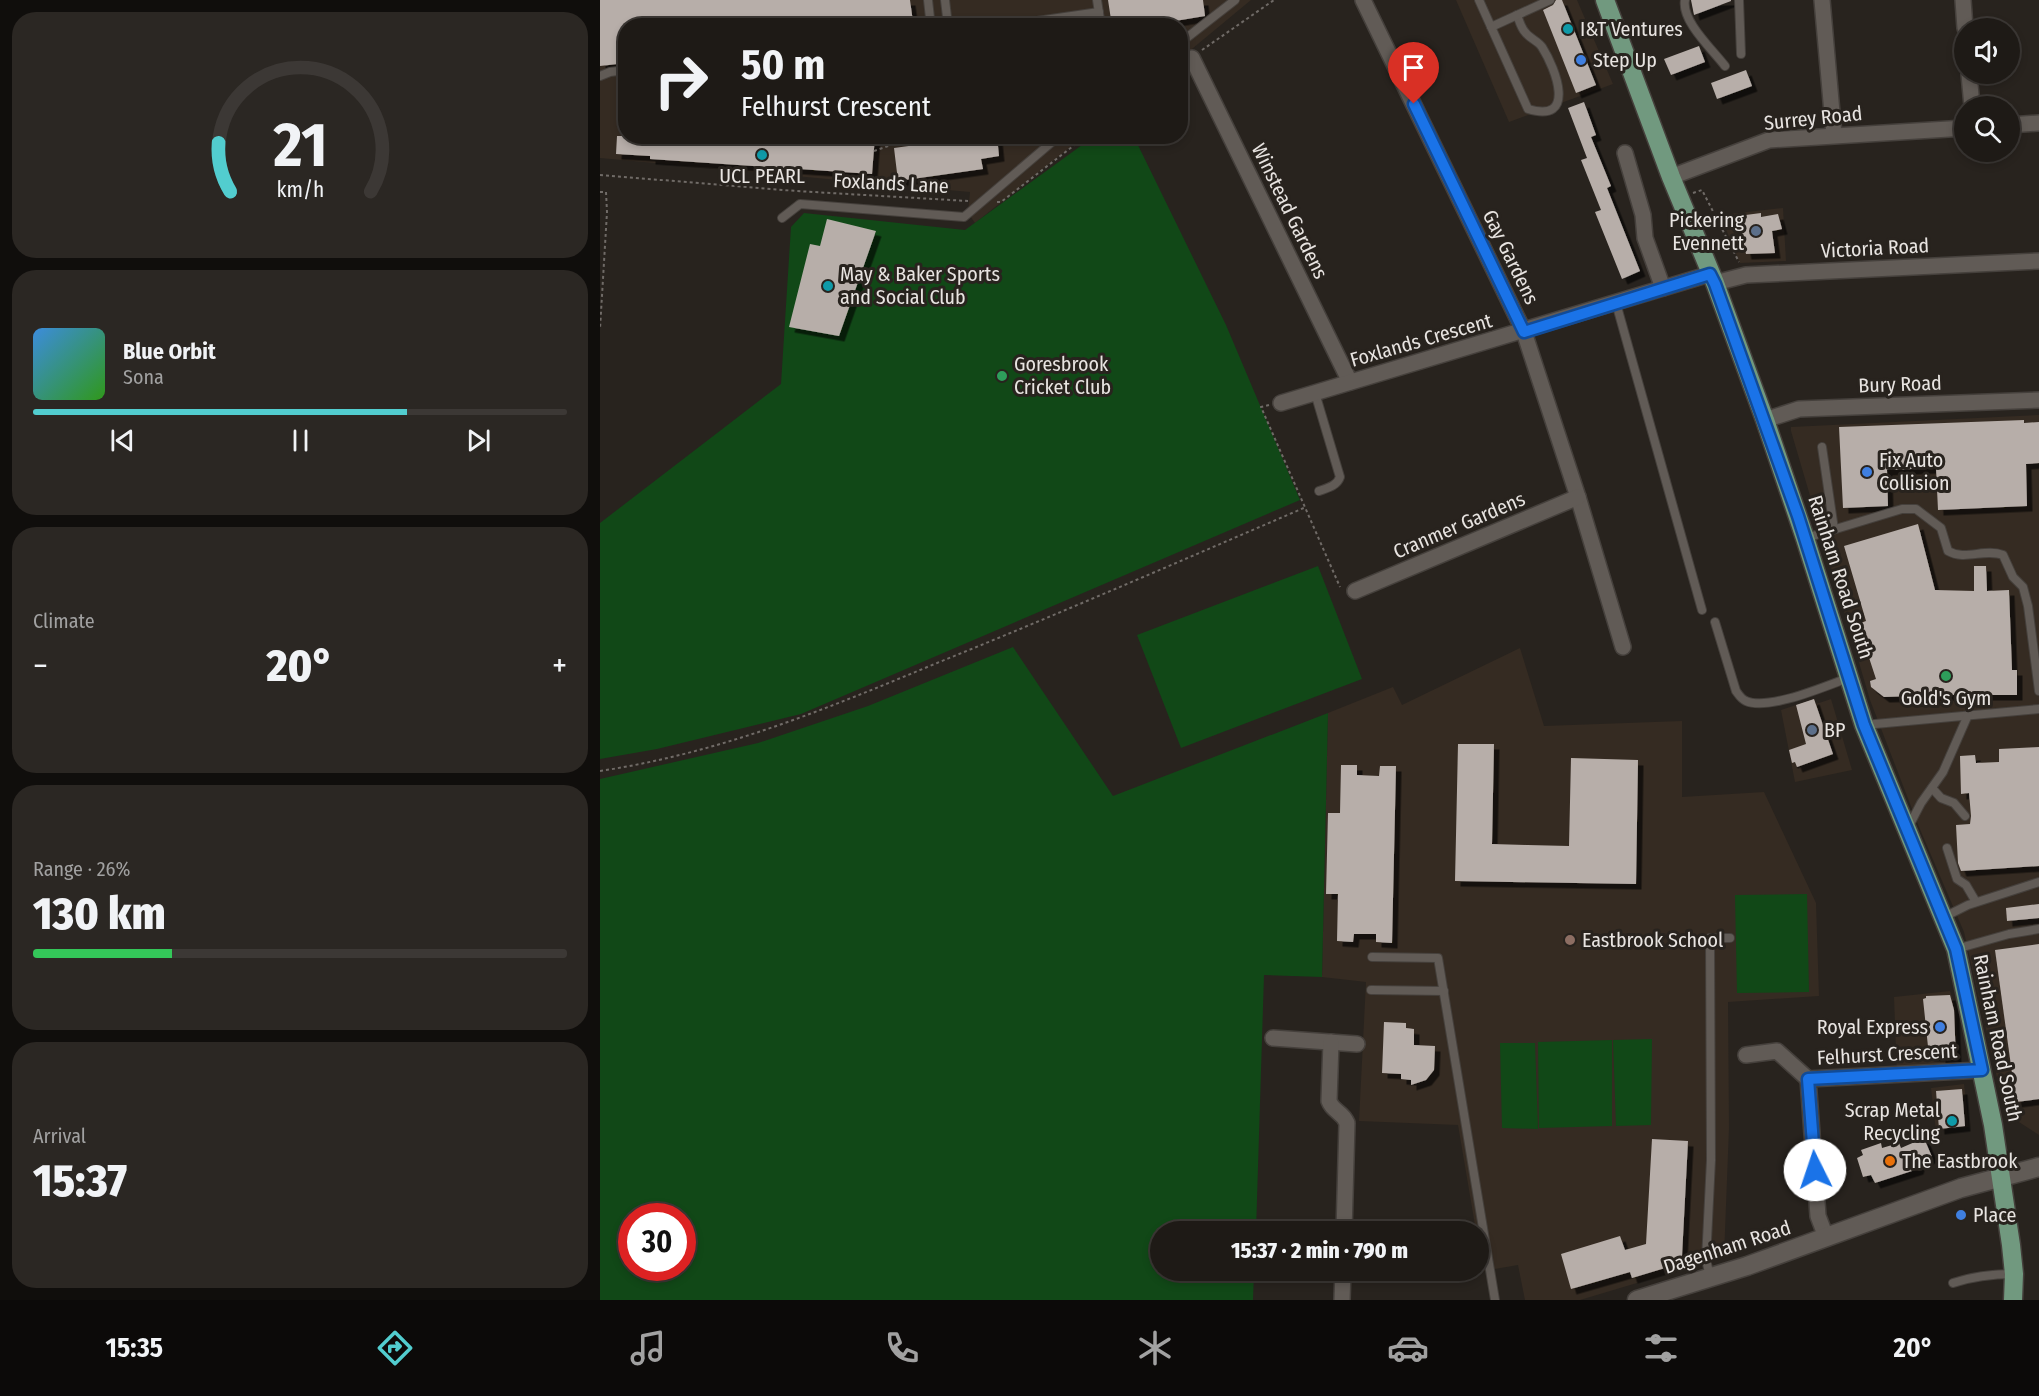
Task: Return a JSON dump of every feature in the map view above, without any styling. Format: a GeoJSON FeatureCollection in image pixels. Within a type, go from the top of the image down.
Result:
{"type":"FeatureCollection","features":[{"type":"Feature","properties":{"kind":"main road","name":"Rainham Road South"},"geometry":{"type":"LineString","coordinates":[[1605,0],[1765,420],[1864,725],[1956,949],[1982,1070],[2001,1176],[2014,1274],[2013,1300]]}},
{"type":"Feature","properties":{"kind":"street","name":"Gay Gardens"},"geometry":{"type":"LineString","coordinates":[[1363,0],[1524,332],[1578,497],[1623,647]]}},
{"type":"Feature","properties":{"kind":"street"},"geometry":{"type":"LineString","coordinates":[[1822,0],[1834,135]]}},
{"type":"Feature","properties":{"kind":"street"},"geometry":{"type":"LineString","coordinates":[[1963,0],[1964,18]]}},
{"type":"Feature","properties":{"kind":"street","name":"Winstead Gardens"},"geometry":{"type":"LineString","coordinates":[[1192,58],[1350,382]]}},
{"type":"Feature","properties":{"kind":"street"},"geometry":{"type":"LineString","coordinates":[[2020,124],[2039,123]]}},
{"type":"Feature","properties":{"kind":"street","name":"Surrey Road"},"geometry":{"type":"LineString","coordinates":[[1671,177],[1769,140],[1954,129]]}},
{"type":"Feature","properties":{"kind":"street"},"geometry":{"type":"LineString","coordinates":[[1625,153],[1643,215],[1645,238],[1663,288]]}},
{"type":"Feature","properties":{"kind":"street","name":"Victoria Road"},"geometry":{"type":"LineString","coordinates":[[1712,279],[1746,275],[2039,261]]}},
{"type":"Feature","properties":{"kind":"street","name":"Foxlands Crescent"},"geometry":{"type":"LineString","coordinates":[[1281,403],[1524,332],[1663,288],[1712,279]]}},
{"type":"Feature","properties":{"kind":"street","name":"Bury Road"},"geometry":{"type":"LineString","coordinates":[[1765,420],[1799,409],[2039,400]]}},
{"type":"Feature","properties":{"kind":"street","name":"Cranmer Gardens"},"geometry":{"type":"LineString","coordinates":[[1356,591],[1578,497]]}},
{"type":"Feature","properties":{"kind":"street"},"geometry":{"type":"LineString","coordinates":[[1273,1038],[1357,1044]]}},
{"type":"Feature","properties":{"kind":"street"},"geometry":{"type":"LineString","coordinates":[[1331,1042],[1329,1101],[1332,1108],[1343,1114],[1347,1123],[1344,1221]]}},
{"type":"Feature","properties":{"kind":"street"},"geometry":{"type":"LineString","coordinates":[[1746,1055],[1777,1051],[1808,1079]]}},
{"type":"Feature","properties":{"kind":"street","name":"Felhurst Crescent"},"geometry":{"type":"LineString","coordinates":[[1826,1237],[1818,1216],[1808,1079],[1982,1070]]}},
{"type":"Feature","properties":{"kind":"street","name":"Dagenham Road"},"geometry":{"type":"LineString","coordinates":[[1637,1300],[1747,1266],[1961,1188],[2039,1167]]}},
{"type":"Feature","properties":{"kind":"street"},"geometry":{"type":"LineString","coordinates":[[1342,1300],[1343,1281]]}},
{"type":"Feature","properties":{"kind":"lane"},"geometry":{"type":"LineString","coordinates":[[928,0],[930,18]]}},
{"type":"Feature","properties":{"kind":"lane"},"geometry":{"type":"LineString","coordinates":[[945,0],[946,18]]}},
{"type":"Feature","properties":{"kind":"lane"},"geometry":{"type":"LineString","coordinates":[[1097,0],[1100,18]]}},
{"type":"Feature","properties":{"kind":"lane"},"geometry":{"type":"LineString","coordinates":[[1188,37],[1235,0]]}},
{"type":"Feature","properties":{"kind":"lane"},"geometry":{"type":"LineString","coordinates":[[1479,0],[1528,110],[1550,111],[1559,103],[1560,92],[1541,45],[1525,33],[1517,15]]}},
{"type":"Feature","properties":{"kind":"lane"},"geometry":{"type":"LineString","coordinates":[[1491,27],[1550,0]]}},
{"type":"Feature","properties":{"kind":"lane"},"geometry":{"type":"LineString","coordinates":[[1685,0],[1684,6],[1690,22],[1725,66]]}},
{"type":"Feature","properties":{"kind":"lane"},"geometry":{"type":"LineString","coordinates":[[1739,0],[1741,54]]}},
{"type":"Feature","properties":{"kind":"lane"},"geometry":{"type":"LineString","coordinates":[[1061,18],[1099,12]]}},
{"type":"Feature","properties":{"kind":"lane"},"geometry":{"type":"LineString","coordinates":[[600,76],[618,71]]}},
{"type":"Feature","properties":{"kind":"lane"},"geometry":{"type":"LineString","coordinates":[[782,218],[800,204],[964,217],[1050,144]]}},
{"type":"Feature","properties":{"kind":"lane"},"geometry":{"type":"LineString","coordinates":[[1616,303],[1702,610]]}},
{"type":"Feature","properties":{"kind":"lane"},"geometry":{"type":"LineString","coordinates":[[1315,393],[1340,477],[1334,485],[1319,491]]}},
{"type":"Feature","properties":{"kind":"lane"},"geometry":{"type":"LineString","coordinates":[[1822,447],[1833,529]]}},
{"type":"Feature","properties":{"kind":"lane"},"geometry":{"type":"LineString","coordinates":[[1805,538],[1902,509],[1916,509],[1941,528],[1948,551],[1956,556],[1997,553],[2003,555],[2013,578],[2023,587],[2028,606],[2039,691]]}},
{"type":"Feature","properties":{"kind":"lane"},"geometry":{"type":"LineString","coordinates":[[1715,622],[1736,691],[1740,698],[1747,702],[1772,702],[1850,678]]}},
{"type":"Feature","properties":{"kind":"lane"},"geometry":{"type":"LineString","coordinates":[[1864,725],[2039,709]]}},
{"type":"Feature","properties":{"kind":"lane"},"geometry":{"type":"LineString","coordinates":[[1907,830],[1943,772],[1968,715]]}},
{"type":"Feature","properties":{"kind":"lane"},"geometry":{"type":"LineString","coordinates":[[1932,788],[1941,798],[1954,803],[1965,816]]}},
{"type":"Feature","properties":{"kind":"lane"},"geometry":{"type":"LineString","coordinates":[[1947,848],[1957,879],[1966,885],[1976,902]]}},
{"type":"Feature","properties":{"kind":"lane"},"geometry":{"type":"LineString","coordinates":[[1942,918],[1976,902],[2039,882]]}},
{"type":"Feature","properties":{"kind":"lane"},"geometry":{"type":"LineString","coordinates":[[1956,949],[2009,934],[2039,929]]}},
{"type":"Feature","properties":{"kind":"lane"},"geometry":{"type":"LineString","coordinates":[[1710,1278],[1706,1260],[1711,1160],[1710,939],[1730,938]]}},
{"type":"Feature","properties":{"kind":"lane"},"geometry":{"type":"LineString","coordinates":[[1372,957],[1438,958],[1495,1300]]}},
{"type":"Feature","properties":{"kind":"lane"},"geometry":{"type":"LineString","coordinates":[[1371,990],[1444,992]]}},
{"type":"Feature","properties":{"kind":"lane"},"geometry":{"type":"LineString","coordinates":[[1953,1283],[1972,1277],[2014,1274]]}},
{"type":"Feature","properties":{"kind":"path"},"geometry":{"type":"LineString","coordinates":[[1192,58],[1274,0]]}},
{"type":"Feature","properties":{"kind":"path"},"geometry":{"type":"LineString","coordinates":[[874,151],[894,144]]}},
{"type":"Feature","properties":{"kind":"path","name":"Foxlands Lane"},"geometry":{"type":"LineString","coordinates":[[600,175],[796,191],[1000,202],[1076,144]]}},
{"type":"Feature","properties":{"kind":"path"},"geometry":{"type":"LineString","coordinates":[[1679,197],[1702,190],[1746,275]]}},
{"type":"Feature","properties":{"kind":"path"},"geometry":{"type":"LineString","coordinates":[[600,192],[606,192],[607,212],[600,329]]}},
{"type":"Feature","properties":{"kind":"path"},"geometry":{"type":"LineString","coordinates":[[1281,403],[1261,407],[1344,596],[1356,591]]}},
{"type":"Feature","properties":{"kind":"path"},"geometry":{"type":"LineString","coordinates":[[600,771],[691,753],[803,718],[1306,507]]}},
{"type":"Feature","properties":{"kind":"shaded area"},"geometry":{"type":"Polygon","coordinates":[[[600,0],[1251,0],[1188,52],[1188,18],[618,18],[618,144],[1074,144],[975,223],[968,213],[970,192],[600,158],[600,0]]]}},
{"type":"Feature","properties":{"kind":"shaded area"},"geometry":{"type":"Polygon","coordinates":[[[1456,0],[1577,0],[1613,84],[1509,122],[1456,0]]]}},
{"type":"Feature","properties":{"kind":"shaded area"},"geometry":{"type":"Polygon","coordinates":[[[1783,208],[1786,261],[1740,263],[1720,215],[1783,208]]]}},
{"type":"Feature","properties":{"kind":"shaded area"},"geometry":{"type":"Polygon","coordinates":[[[2039,415],[2039,1135],[2005,1113],[1964,932],[1919,827],[1870,700],[1791,427],[2039,415]]]}},
{"type":"Feature","properties":{"kind":"shaded area","name":"Eastbrook School"},"geometry":{"type":"Polygon","coordinates":[[[1520,648],[1544,726],[1682,721],[1682,797],[1764,792],[1816,903],[1819,996],[1728,1002],[1729,1128],[1724,1257],[1580,1300],[1525,1300],[1518,1265],[1489,1270],[1489,1221],[1474,1221],[1458,1125],[1359,1121],[1366,982],[1322,977],[1328,713],[1393,687],[1402,705],[1520,648]]]}},
{"type":"Feature","properties":{"kind":"shaded area","name":"BP"},"geometry":{"type":"Polygon","coordinates":[[[1814,699],[1816,704],[1831,699],[1852,770],[1795,782],[1781,710],[1814,699]]]}},
{"type":"Feature","properties":{"kind":"shaded area"},"geometry":{"type":"Polygon","coordinates":[[[1950,991],[1956,1009],[1959,1074],[1897,1077],[1894,997],[1950,991]]]}},
{"type":"Feature","properties":{"kind":"shaded area"},"geometry":{"type":"Polygon","coordinates":[[[1964,1084],[1969,1127],[1936,1131],[1931,1088],[1964,1084]]]}},
{"type":"Feature","properties":{"kind":"green space"},"geometry":{"type":"Polygon","coordinates":[[[1083,144],[1137,144],[1226,325],[1300,500],[801,714],[657,749],[600,759],[600,523],[781,384],[791,227],[804,213],[965,230],[1083,144]]]}},
{"type":"Feature","properties":{"kind":"green space"},"geometry":{"type":"Polygon","coordinates":[[[1318,566],[1362,679],[1181,748],[1137,635],[1318,566]]]}},
{"type":"Feature","properties":{"kind":"green space"},"geometry":{"type":"Polygon","coordinates":[[[1013,647],[1113,796],[1328,713],[1322,977],[1264,975],[1256,1221],[1150,1221],[1150,1281],[1254,1281],[1253,1300],[600,1300],[600,779],[758,743],[868,706],[1013,647]]]}},
{"type":"Feature","properties":{"kind":"green space"},"geometry":{"type":"Polygon","coordinates":[[[1807,894],[1809,992],[1737,993],[1735,895],[1807,894]]]}},
{"type":"Feature","properties":{"kind":"green space"},"geometry":{"type":"Polygon","coordinates":[[[1652,1039],[1651,1125],[1616,1126],[1613,1040],[1652,1039]]]}},
{"type":"Feature","properties":{"kind":"green space"},"geometry":{"type":"Polygon","coordinates":[[[1612,1040],[1612,1126],[1539,1128],[1538,1042],[1612,1040]]]}},
{"type":"Feature","properties":{"kind":"green space"},"geometry":{"type":"Polygon","coordinates":[[[1500,1043],[1535,1043],[1538,1129],[1502,1128],[1500,1043]]]}},
{"type":"Feature","properties":{"kind":"building"},"geometry":{"type":"Polygon","coordinates":[[[600,0],[910,0],[912,18],[618,18],[618,64],[600,66],[600,0]]]}},
{"type":"Feature","properties":{"kind":"building"},"geometry":{"type":"Polygon","coordinates":[[[1108,0],[1203,0],[1205,16],[1188,19],[1111,18],[1108,0]]]}},
{"type":"Feature","properties":{"kind":"building"},"geometry":{"type":"Polygon","coordinates":[[[1556,0],[1562,0],[1596,85],[1576,93],[1543,10],[1553,5],[1556,0]]]}},
{"type":"Feature","properties":{"kind":"building"},"geometry":{"type":"Polygon","coordinates":[[[1691,0],[1731,0],[1731,1],[1694,15],[1691,0]]]}},
{"type":"Feature","properties":{"kind":"building"},"geometry":{"type":"Polygon","coordinates":[[[1699,46],[1705,62],[1671,75],[1664,59],[1699,46]]]}},
{"type":"Feature","properties":{"kind":"building"},"geometry":{"type":"Polygon","coordinates":[[[1746,70],[1752,86],[1717,99],[1711,83],[1746,70]]]}},
{"type":"Feature","properties":{"kind":"building"},"geometry":{"type":"Polygon","coordinates":[[[1584,102],[1596,135],[1591,137],[1611,186],[1607,188],[1640,271],[1622,279],[1595,212],[1601,210],[1581,160],[1587,158],[1568,108],[1584,102]]]}},
{"type":"Feature","properties":{"kind":"building","name":"UCL PEARL"},"geometry":{"type":"Polygon","coordinates":[[[617,136],[618,144],[874,144],[872,174],[650,159],[650,156],[616,154],[617,136]]]}},
{"type":"Feature","properties":{"kind":"building"},"geometry":{"type":"Polygon","coordinates":[[[998,144],[999,156],[981,159],[983,169],[898,181],[894,148],[916,145],[998,144]]]}},
{"type":"Feature","properties":{"kind":"building"},"geometry":{"type":"Polygon","coordinates":[[[1761,213],[1761,217],[1778,214],[1782,229],[1772,231],[1775,253],[1746,254],[1738,216],[1761,213]]]}},
{"type":"Feature","properties":{"kind":"building","name":"May & Baker Sports and Social Club"},"geometry":{"type":"Polygon","coordinates":[[[827,219],[876,231],[839,336],[789,327],[810,244],[820,246],[827,219]]]}},
{"type":"Feature","properties":{"kind":"building"},"geometry":{"type":"Polygon","coordinates":[[[2024,420],[2024,423],[2039,422],[2039,463],[2026,464],[2027,506],[1938,510],[1936,468],[1887,470],[1888,506],[1843,508],[1839,427],[2024,420]]]}},
{"type":"Feature","properties":{"kind":"building"},"geometry":{"type":"Polygon","coordinates":[[[1918,524],[1935,590],[1974,591],[1974,566],[1986,566],[1987,591],[2009,590],[2012,670],[2017,670],[2017,695],[1934,695],[1934,700],[1913,701],[1914,696],[1884,697],[1871,687],[1870,681],[1876,679],[1858,624],[1866,621],[1844,546],[1918,524]]]}},
{"type":"Feature","properties":{"kind":"building"},"geometry":{"type":"Polygon","coordinates":[[[1814,699],[1833,754],[1797,767],[1795,762],[1792,763],[1789,750],[1806,744],[1796,705],[1814,699]]]}},
{"type":"Feature","properties":{"kind":"building"},"geometry":{"type":"Polygon","coordinates":[[[1458,744],[1494,744],[1492,844],[1569,846],[1571,758],[1638,760],[1636,884],[1455,881],[1458,744]]]}},
{"type":"Feature","properties":{"kind":"building"},"geometry":{"type":"Polygon","coordinates":[[[2039,747],[2039,866],[1961,871],[1958,863],[1956,825],[1970,824],[1971,816],[1969,793],[1961,794],[1960,756],[1975,755],[1976,763],[1999,762],[1999,749],[2039,747]]]}},
{"type":"Feature","properties":{"kind":"building"},"geometry":{"type":"Polygon","coordinates":[[[1341,765],[1357,765],[1357,775],[1379,776],[1380,766],[1396,766],[1392,943],[1376,942],[1376,934],[1354,934],[1353,942],[1337,941],[1338,894],[1326,894],[1328,813],[1340,813],[1341,765]]]}},
{"type":"Feature","properties":{"kind":"building"},"geometry":{"type":"Polygon","coordinates":[[[2039,904],[2039,918],[2007,921],[2006,908],[2039,904]]]}},
{"type":"Feature","properties":{"kind":"building"},"geometry":{"type":"Polygon","coordinates":[[[2039,944],[2039,1099],[2016,1102],[1995,950],[2039,944]]]}},
{"type":"Feature","properties":{"kind":"building"},"geometry":{"type":"Polygon","coordinates":[[[1950,995],[1954,1010],[1956,1060],[1940,1060],[1940,1056],[1929,1056],[1923,999],[1926,996],[1950,995]]]}},
{"type":"Feature","properties":{"kind":"building"},"geometry":{"type":"Polygon","coordinates":[[[1384,1022],[1406,1023],[1406,1028],[1414,1029],[1414,1045],[1435,1046],[1434,1070],[1426,1080],[1411,1085],[1411,1080],[1401,1079],[1401,1074],[1382,1073],[1384,1022]]]}},
{"type":"Feature","properties":{"kind":"building"},"geometry":{"type":"Polygon","coordinates":[[[1962,1089],[1965,1126],[1939,1129],[1936,1091],[1962,1089]]]}},
{"type":"Feature","properties":{"kind":"building","name":"The Eastbrook"},"geometry":{"type":"Polygon","coordinates":[[[1924,1138],[1932,1157],[1920,1162],[1918,1169],[1875,1183],[1871,1175],[1863,1177],[1857,1158],[1863,1155],[1861,1150],[1881,1143],[1882,1148],[1899,1143],[1901,1148],[1924,1138]]]}},
{"type":"Feature","properties":{"kind":"building"},"geometry":{"type":"Polygon","coordinates":[[[1652,1139],[1688,1141],[1682,1256],[1673,1259],[1675,1265],[1632,1278],[1630,1272],[1571,1289],[1561,1254],[1620,1236],[1625,1250],[1646,1244],[1652,1139]]]}},
{"type":"Feature","properties":{"kind":"place","name":"I&T Ventures"},"geometry":{"type":"Point","coordinates":[1568,29]}},
{"type":"Feature","properties":{"kind":"place","name":"Step Up"},"geometry":{"type":"Point","coordinates":[1581,60]}},
{"type":"Feature","properties":{"kind":"place","name":"UCL PEARL"},"geometry":{"type":"Point","coordinates":[762,155]}},
{"type":"Feature","properties":{"kind":"place","name":"Pickering Evennett"},"geometry":{"type":"Point","coordinates":[1756,231]}},
{"type":"Feature","properties":{"kind":"place","name":"May & Baker Sports and Social Club"},"geometry":{"type":"Point","coordinates":[828,286]}},
{"type":"Feature","properties":{"kind":"place","name":"Goresbrook Cricket Club"},"geometry":{"type":"Point","coordinates":[1002,376]}},
{"type":"Feature","properties":{"kind":"place","name":"Fix Auto Collision"},"geometry":{"type":"Point","coordinates":[1867,472]}},
{"type":"Feature","properties":{"kind":"place","name":"Gold's Gym"},"geometry":{"type":"Point","coordinates":[1946,676]}},
{"type":"Feature","properties":{"kind":"place","name":"BP"},"geometry":{"type":"Point","coordinates":[1812,730]}},
{"type":"Feature","properties":{"kind":"place","name":"Eastbrook School"},"geometry":{"type":"Point","coordinates":[1570,940]}},
{"type":"Feature","properties":{"kind":"place","name":"Royal Express"},"geometry":{"type":"Point","coordinates":[1940,1027]}},
{"type":"Feature","properties":{"kind":"place","name":"Scrap Metal Recycling"},"geometry":{"type":"Point","coordinates":[1952,1121]}},
{"type":"Feature","properties":{"kind":"place","name":"The Eastbrook"},"geometry":{"type":"Point","coordinates":[1890,1161]}},
{"type":"Feature","properties":{"kind":"place","name":"Place"},"geometry":{"type":"Point","coordinates":[1961,1215]}},
{"type":"Feature","properties":{"kind":"route"},"geometry":{"type":"LineString","coordinates":[[1414,104],[1524,332],[1710,274],[1715,284],[1798,516],[1864,725],[1956,949],[1982,1070],[1808,1079],[1815,1170]]}}]}
